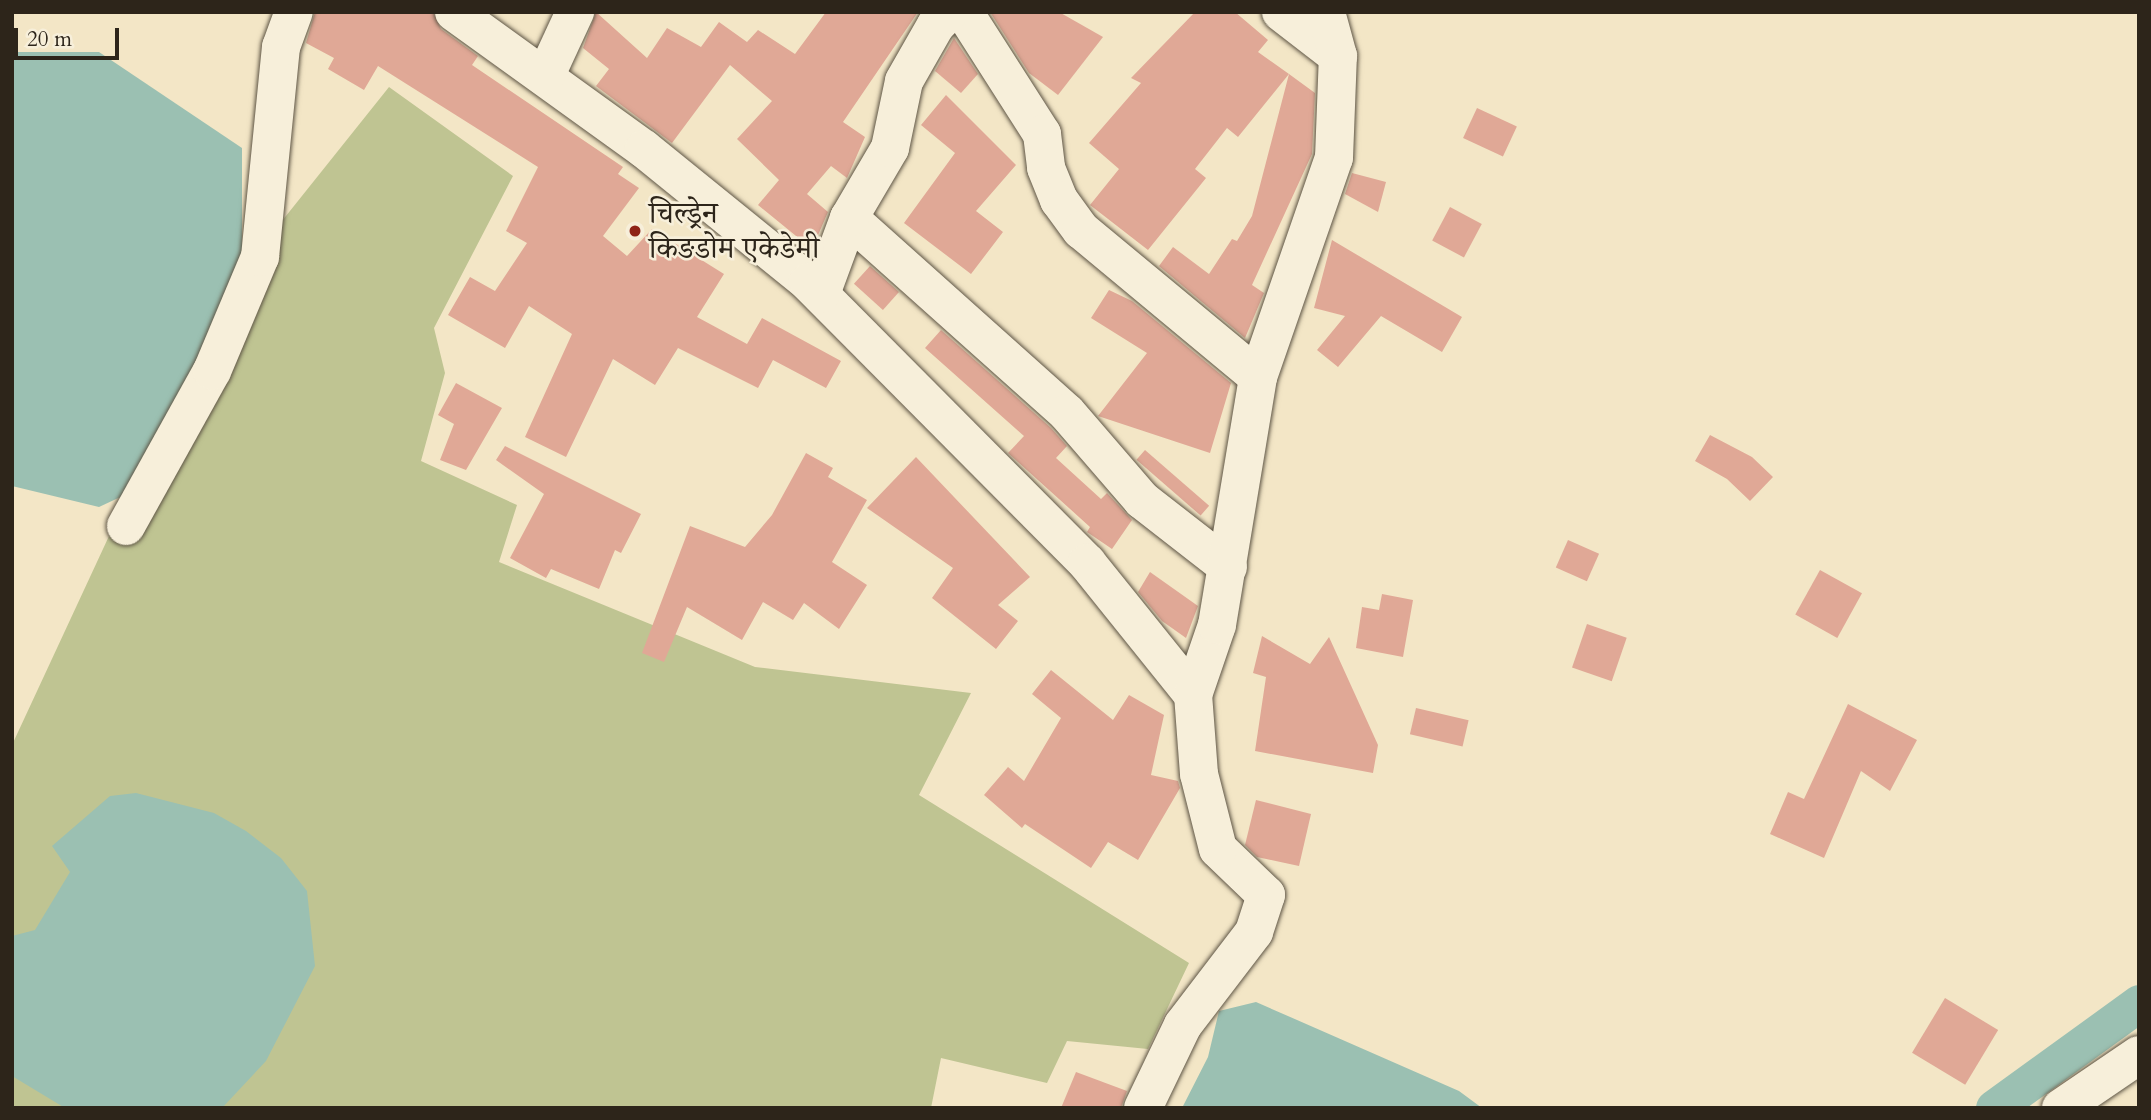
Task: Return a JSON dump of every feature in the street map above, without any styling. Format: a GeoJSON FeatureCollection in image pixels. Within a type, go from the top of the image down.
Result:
{"type":"FeatureCollection","features":[{"type":"Feature","properties":{"kind":"street"},"geometry":{"type":"LineString","coordinates":[[126,526],[212,370],[260,257],[281,47],[294,12]]}},
{"type":"Feature","properties":{"kind":"street"},"geometry":{"type":"LineString","coordinates":[[454,12],[644,149],[821,294],[1087,563],[1193,695]]}},
{"type":"Feature","properties":{"kind":"street"},"geometry":{"type":"LineString","coordinates":[[545,78],[575,12]]}},
{"type":"Feature","properties":{"kind":"street"},"geometry":{"type":"LineString","coordinates":[[821,294],[849,218],[890,148],[905,81],[936,25],[949,12]]}},
{"type":"Feature","properties":{"kind":"street"},"geometry":{"type":"LineString","coordinates":[[964,12],[1042,134],[1055,189],[1081,230],[1258,377]]}},
{"type":"Feature","properties":{"kind":"street"},"geometry":{"type":"LineString","coordinates":[[1281,12],[1338,56]]}},
{"type":"Feature","properties":{"kind":"street"},"geometry":{"type":"LineString","coordinates":[[1143,1108],[1183,1025],[1254,932],[1266,895],[1218,849],[1199,774],[1193,695],[1228,567],[1258,377],[1334,158],[1338,56],[1326,12]]}},
{"type":"Feature","properties":{"kind":"street"},"geometry":{"type":"LineString","coordinates":[[849,218],[1067,413],[1142,500],[1228,567]]}},
{"type":"Feature","properties":{"kind":"street"},"geometry":{"type":"LineString","coordinates":[[2061,1108],[2139,1055]]}},
{"type":"Feature","properties":{"kind":"green space"},"geometry":{"type":"Polygon","coordinates":[[[389,87],[513,176],[434,328],[445,373],[421,461],[517,505],[499,562],[755,667],[971,693],[919,795],[1189,963],[1148,1049],[1067,1041],[1047,1083],[941,1058],[931,1108],[12,1108],[12,745],[129,493],[242,271],[389,87]]]}},
{"type":"Feature","properties":{"kind":"shaded area"},"geometry":{"type":"Polygon","coordinates":[[[12,52],[99,52],[242,148],[242,271],[129,493],[99,507],[12,486],[12,52]]]}},
{"type":"Feature","properties":{"kind":"shaded area"},"geometry":{"type":"Polygon","coordinates":[[[136,793],[214,813],[246,831],[281,858],[307,891],[315,966],[266,1061],[222,1108],[65,1108],[12,1076],[12,936],[35,930],[70,872],[52,846],[110,796],[136,793]]]}},
{"type":"Feature","properties":{"kind":"shaded area"},"geometry":{"type":"Polygon","coordinates":[[[1256,1002],[1459,1091],[1482,1108],[1182,1108],[1208,1057],[1219,1011],[1256,1002]]]}},
{"type":"Feature","properties":{"kind":"building"},"geometry":{"type":"Polygon","coordinates":[[[315,12],[433,12],[441,29],[478,56],[472,65],[623,167],[618,174],[639,188],[603,236],[627,256],[652,229],[724,274],[697,317],[747,344],[762,318],[841,361],[826,388],[773,360],[758,388],[678,348],[655,385],[613,359],[566,457],[525,437],[572,334],[529,306],[505,348],[448,315],[470,277],[495,291],[527,243],[506,231],[538,167],[378,66],[364,90],[328,69],[334,58],[306,43],[315,12]]]}},
{"type":"Feature","properties":{"kind":"building"},"geometry":{"type":"Polygon","coordinates":[[[596,12],[647,58],[667,28],[701,47],[719,22],[747,42],[758,30],[795,54],[826,12],[918,12],[843,122],[865,137],[847,178],[831,166],[807,194],[828,212],[812,249],[758,205],[779,180],[737,139],[772,101],[730,65],[672,143],[596,86],[609,69],[583,48],[596,12]]]}},
{"type":"Feature","properties":{"kind":"building"},"geometry":{"type":"Polygon","coordinates":[[[990,12],[1059,12],[1103,37],[1058,95],[1029,73],[990,12]]]}},
{"type":"Feature","properties":{"kind":"building"},"geometry":{"type":"Polygon","coordinates":[[[1195,12],[1235,12],[1268,40],[1258,52],[1289,74],[1238,137],[1227,128],[1195,169],[1206,178],[1148,250],[1090,205],[1119,169],[1089,143],[1141,83],[1131,78],[1195,12]]]}},
{"type":"Feature","properties":{"kind":"building"},"geometry":{"type":"Polygon","coordinates":[[[954,38],[978,74],[961,93],[935,71],[954,38]]]}},
{"type":"Feature","properties":{"kind":"building"},"geometry":{"type":"Polygon","coordinates":[[[1289,74],[1315,93],[1312,154],[1252,285],[1264,293],[1245,338],[1159,266],[1173,247],[1209,274],[1232,239],[1237,241],[1252,216],[1289,74]]]}},
{"type":"Feature","properties":{"kind":"building"},"geometry":{"type":"Polygon","coordinates":[[[946,95],[1016,165],[976,211],[1003,232],[971,274],[904,223],[955,153],[921,125],[946,95]]]}},
{"type":"Feature","properties":{"kind":"building"},"geometry":{"type":"Polygon","coordinates":[[[1477,108],[1517,127],[1503,157],[1463,138],[1477,108]]]}},
{"type":"Feature","properties":{"kind":"building"},"geometry":{"type":"Polygon","coordinates":[[[1352,173],[1386,182],[1378,212],[1345,194],[1352,173]]]}},
{"type":"Feature","properties":{"kind":"building"},"geometry":{"type":"Polygon","coordinates":[[[1450,207],[1482,224],[1464,257],[1432,241],[1450,207]]]}},
{"type":"Feature","properties":{"kind":"building"},"geometry":{"type":"Polygon","coordinates":[[[1332,240],[1462,317],[1442,352],[1381,316],[1338,367],[1317,350],[1345,316],[1314,308],[1332,240]]]}},
{"type":"Feature","properties":{"kind":"building"},"geometry":{"type":"Polygon","coordinates":[[[870,266],[899,292],[883,310],[854,284],[870,266]]]}},
{"type":"Feature","properties":{"kind":"building"},"geometry":{"type":"Polygon","coordinates":[[[1109,290],[1132,301],[1231,383],[1210,453],[1098,416],[1147,353],[1091,318],[1109,290]]]}},
{"type":"Feature","properties":{"kind":"building"},"geometry":{"type":"Polygon","coordinates":[[[941,330],[1051,428],[1067,446],[1056,458],[1101,499],[1107,493],[1132,520],[1112,549],[1087,532],[1090,527],[1008,453],[1024,436],[925,348],[941,330]]]}},
{"type":"Feature","properties":{"kind":"building"},"geometry":{"type":"Polygon","coordinates":[[[456,383],[502,408],[466,470],[440,460],[454,424],[438,415],[456,383]]]}},
{"type":"Feature","properties":{"kind":"building"},"geometry":{"type":"Polygon","coordinates":[[[1710,435],[1752,457],[1773,477],[1750,501],[1727,479],[1695,461],[1710,435]]]}},
{"type":"Feature","properties":{"kind":"building"},"geometry":{"type":"Polygon","coordinates":[[[505,446],[641,514],[621,553],[615,550],[599,589],[551,569],[546,578],[510,558],[544,494],[496,460],[505,446]]]}},
{"type":"Feature","properties":{"kind":"building"},"geometry":{"type":"Polygon","coordinates":[[[1145,450],[1209,506],[1201,516],[1136,460],[1145,450]]]}},
{"type":"Feature","properties":{"kind":"building"},"geometry":{"type":"Polygon","coordinates":[[[806,453],[833,468],[828,477],[867,500],[832,562],[867,585],[839,629],[804,603],[793,620],[763,602],[742,640],[687,607],[664,662],[642,653],[690,526],[745,547],[772,515],[806,453]]]}},
{"type":"Feature","properties":{"kind":"building"},"geometry":{"type":"Polygon","coordinates":[[[916,457],[1030,577],[998,605],[1018,621],[996,649],[932,598],[953,568],[867,508],[916,457]]]}},
{"type":"Feature","properties":{"kind":"building"},"geometry":{"type":"Polygon","coordinates":[[[1568,540],[1599,554],[1587,581],[1556,567],[1568,540]]]}},
{"type":"Feature","properties":{"kind":"building"},"geometry":{"type":"Polygon","coordinates":[[[1820,570],[1862,593],[1837,638],[1795,615],[1820,570]]]}},
{"type":"Feature","properties":{"kind":"building"},"geometry":{"type":"Polygon","coordinates":[[[1150,572],[1198,606],[1186,638],[1162,621],[1138,592],[1150,572]]]}},
{"type":"Feature","properties":{"kind":"building"},"geometry":{"type":"Polygon","coordinates":[[[1382,594],[1413,600],[1403,657],[1356,648],[1362,607],[1379,610],[1382,594]]]}},
{"type":"Feature","properties":{"kind":"building"},"geometry":{"type":"Polygon","coordinates":[[[1587,624],[1627,638],[1612,681],[1572,667],[1587,624]]]}},
{"type":"Feature","properties":{"kind":"building"},"geometry":{"type":"Polygon","coordinates":[[[1262,636],[1310,664],[1329,637],[1378,745],[1373,773],[1255,751],[1266,677],[1253,673],[1262,636]]]}},
{"type":"Feature","properties":{"kind":"building"},"geometry":{"type":"Polygon","coordinates":[[[1051,670],[1113,720],[1129,695],[1164,715],[1151,775],[1178,781],[1180,788],[1138,860],[1108,842],[1091,868],[1025,824],[1022,828],[984,795],[1008,767],[1024,781],[1061,718],[1032,694],[1051,670]]]}},
{"type":"Feature","properties":{"kind":"building"},"geometry":{"type":"Polygon","coordinates":[[[1848,704],[1917,740],[1890,791],[1861,771],[1824,858],[1770,834],[1788,792],[1804,799],[1848,704]]]}},
{"type":"Feature","properties":{"kind":"building"},"geometry":{"type":"Polygon","coordinates":[[[1416,708],[1469,720],[1463,746],[1410,734],[1416,708]]]}},
{"type":"Feature","properties":{"kind":"building"},"geometry":{"type":"Polygon","coordinates":[[[1256,800],[1311,814],[1299,866],[1257,857],[1245,845],[1256,800]]]}},
{"type":"Feature","properties":{"kind":"building"},"geometry":{"type":"Polygon","coordinates":[[[1945,998],[1998,1030],[1965,1085],[1912,1053],[1945,998]]]}},
{"type":"Feature","properties":{"kind":"building"},"geometry":{"type":"Polygon","coordinates":[[[1076,1072],[1127,1091],[1121,1108],[1061,1108],[1076,1072]]]}},
{"type":"Feature","properties":{"kind":"waterway"},"geometry":{"type":"LineString","coordinates":[[1994,1108],[2139,1003]]}},
{"type":"Feature","properties":{"kind":"place","name":"चिल्ड्रेन किङडोम एकेडेमी"},"geometry":{"type":"Point","coordinates":[635,231]}}]}
